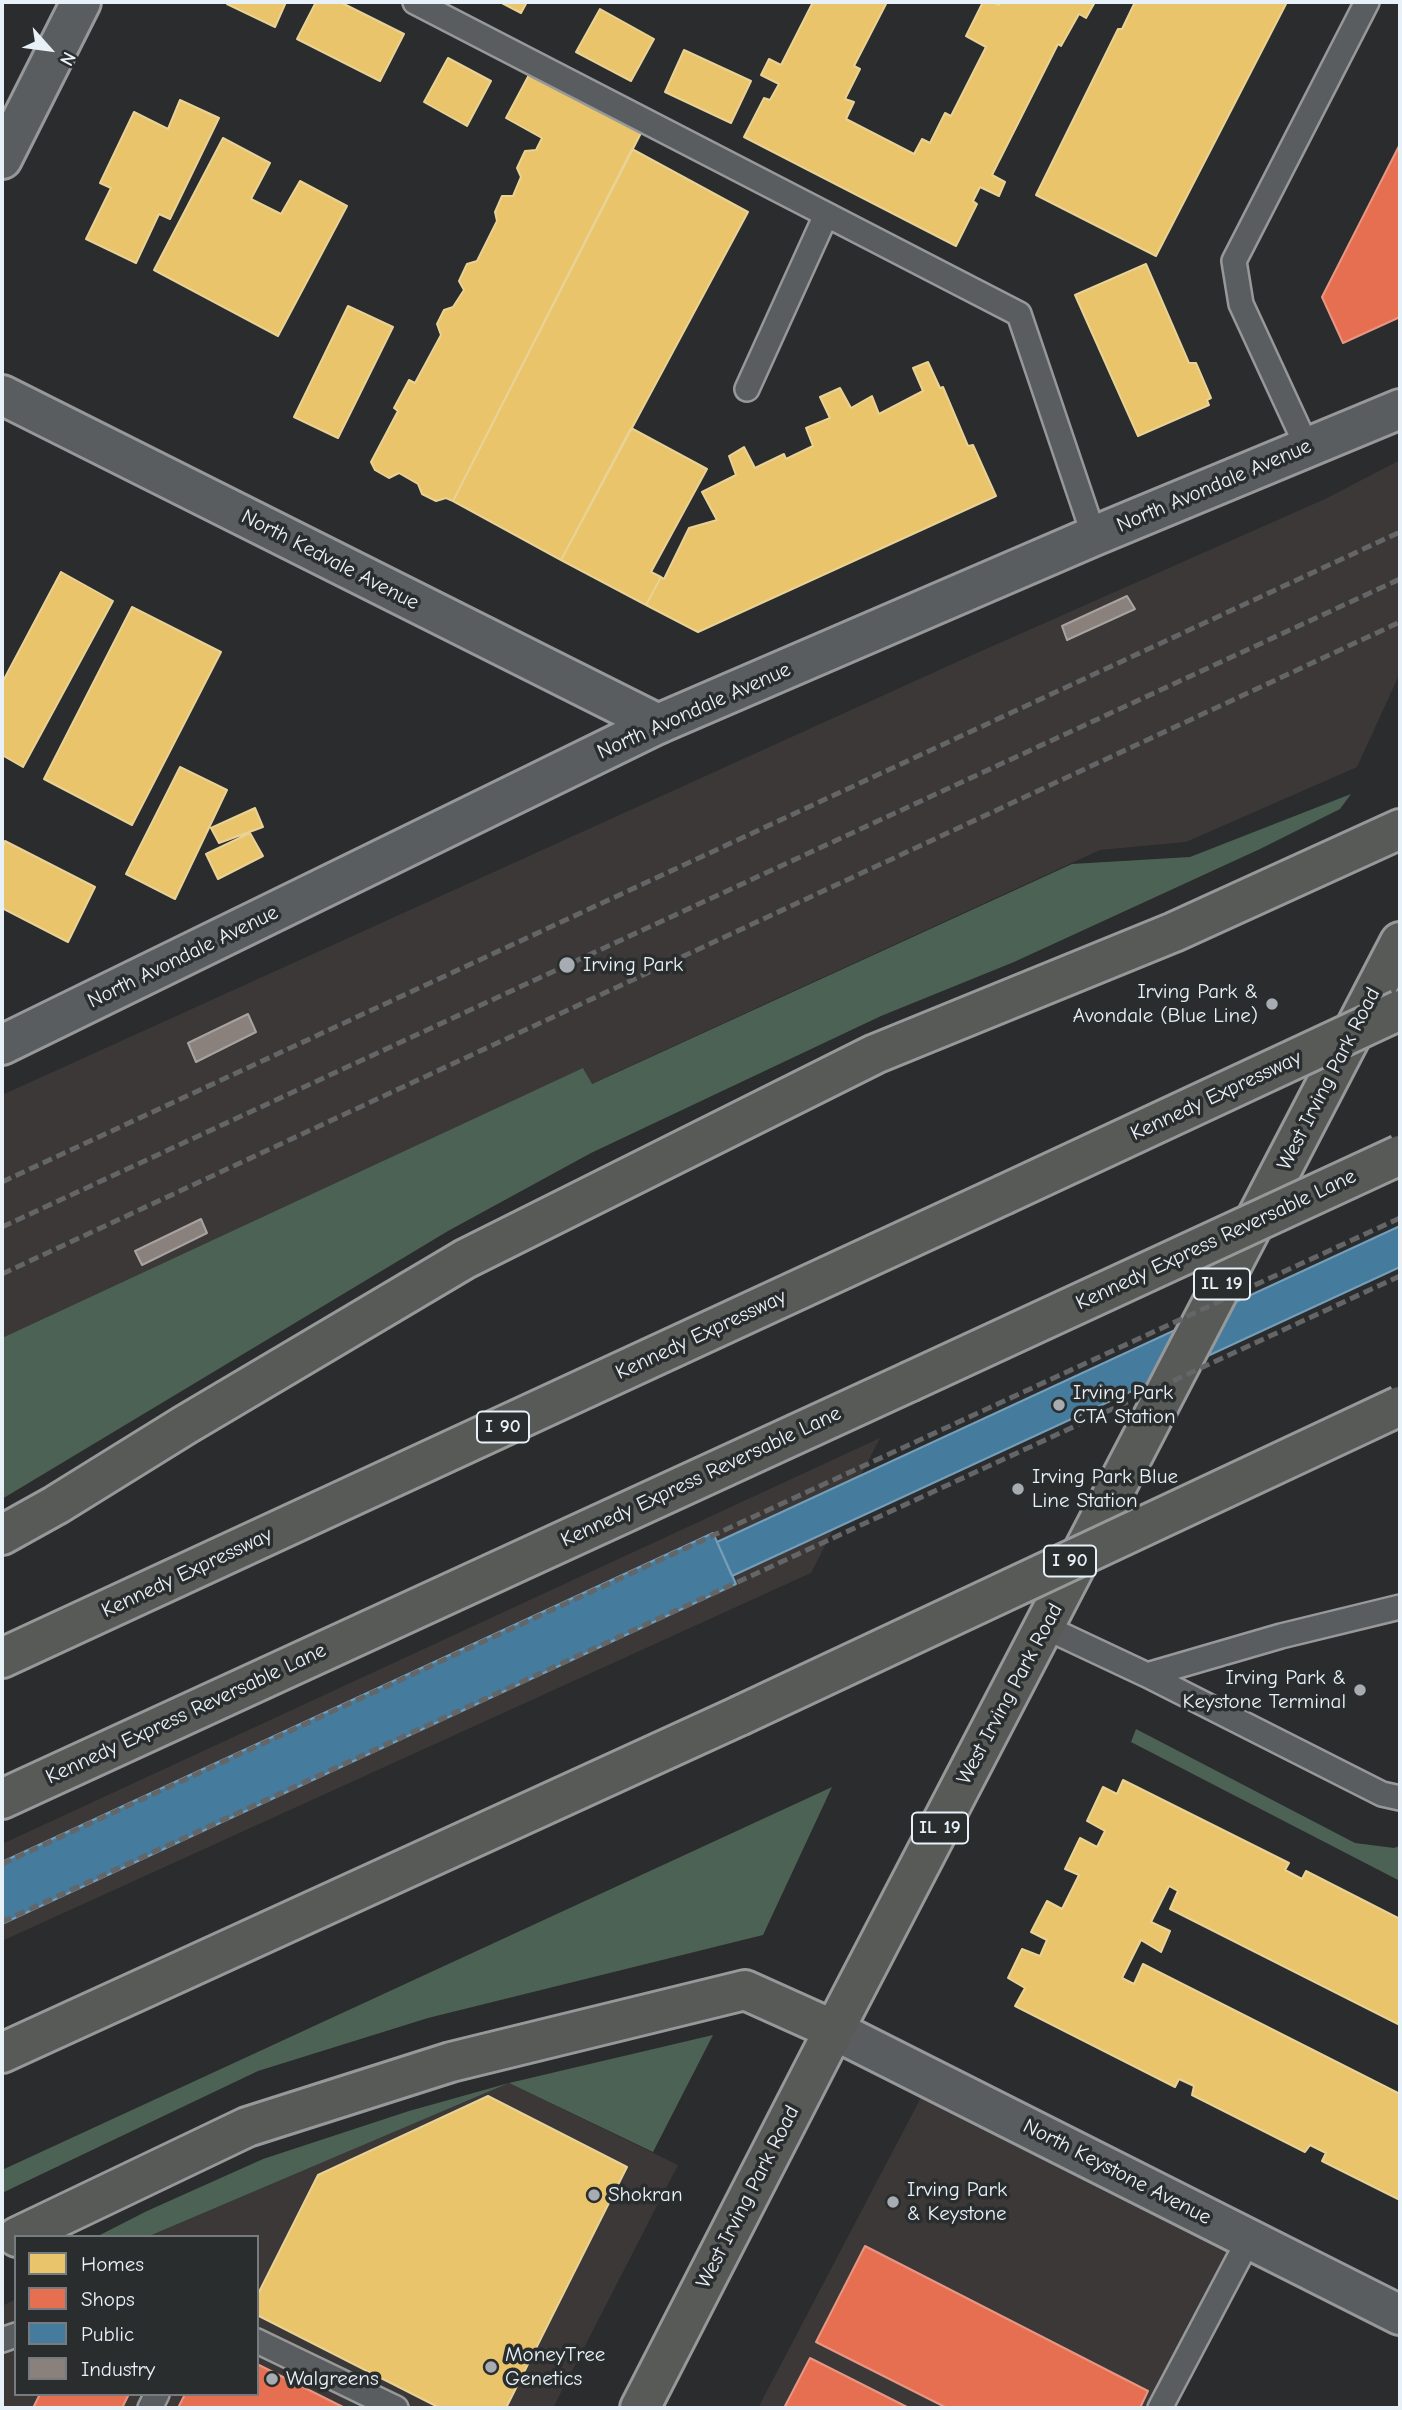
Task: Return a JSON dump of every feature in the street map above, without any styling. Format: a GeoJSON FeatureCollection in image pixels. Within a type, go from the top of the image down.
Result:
{"type":"FeatureCollection","features":[{"type":"Feature","properties":{"kind":"main road"},"geometry":{"type":"LineString","coordinates":[[2,1535],[477,1253],[875,1054],[1174,932],[1400,829]]}},
{"type":"Feature","properties":{"kind":"main road","name":"West Irving Park Road"},"geometry":{"type":"LineString","coordinates":[[640,2408],[1400,942]]}},
{"type":"Feature","properties":{"kind":"main road","name":"Kennedy Expressway"},"geometry":{"type":"LineString","coordinates":[[2,1658],[1400,1010]]}},
{"type":"Feature","properties":{"kind":"main road","name":"Kennedy Express Reversable Lane"},"geometry":{"type":"LineString","coordinates":[[2,1799],[1400,1155]]}},
{"type":"Feature","properties":{"kind":"main road","name":"I 90"},"geometry":{"type":"LineString","coordinates":[[2,2053],[739,1716],[1400,1406]]}},
{"type":"Feature","properties":{"kind":"main road"},"geometry":{"type":"LineString","coordinates":[[21,2235],[247,2127],[451,2062],[745,1990],[834,2030]]}},
{"type":"Feature","properties":{"kind":"street"},"geometry":{"type":"LineString","coordinates":[[2,159],[81,2]]}},
{"type":"Feature","properties":{"kind":"street","name":"North Kedvale Avenue"},"geometry":{"type":"LineString","coordinates":[[2,395],[659,724]]}},
{"type":"Feature","properties":{"kind":"street","name":"North Avondale Avenue"},"geometry":{"type":"LineString","coordinates":[[6,1036],[659,724],[1094,536],[1400,409]]}},
{"type":"Feature","properties":{"kind":"street","name":"North Keystone Avenue"},"geometry":{"type":"LineString","coordinates":[[834,2030],[1400,2315]]}},
{"type":"Feature","properties":{"kind":"lane"},"geometry":{"type":"LineString","coordinates":[[415,2],[1019,314],[1094,536]]}},
{"type":"Feature","properties":{"kind":"lane"},"geometry":{"type":"LineString","coordinates":[[1307,447],[1241,304],[1234,261],[1367,2]]}},
{"type":"Feature","properties":{"kind":"lane"},"geometry":{"type":"LineString","coordinates":[[747,389],[826,215]]}},
{"type":"Feature","properties":{"kind":"lane"},"geometry":{"type":"LineString","coordinates":[[1147,1675],[1281,1636],[1400,1607]]}},
{"type":"Feature","properties":{"kind":"lane"},"geometry":{"type":"LineString","coordinates":[[1045,1627],[1147,1675],[1382,1794],[1400,1798]]}},
{"type":"Feature","properties":{"kind":"lane"},"geometry":{"type":"LineString","coordinates":[[1160,2408],[1249,2239]]}},
{"type":"Feature","properties":{"kind":"lane"},"geometry":{"type":"LineString","coordinates":[[259,2342],[396,2408]]}},
{"type":"Feature","properties":{"kind":"shaded area"},"geometry":{"type":"Polygon","coordinates":[[[1400,460],[1400,673],[1357,767],[1186,842],[1100,850],[591,1084],[584,1069],[525,1095],[2,1338],[2,1095],[970,656],[1325,499],[1400,460]]]}},
{"type":"Feature","properties":{"kind":"shaded area"},"geometry":{"type":"Polygon","coordinates":[[[880,1438],[811,1573],[2,1941],[2,1844],[880,1438]]]}},
{"type":"Feature","properties":{"kind":"shaded area"},"geometry":{"type":"Polygon","coordinates":[[[509,2083],[678,2165],[553,2408],[2,2408],[2,2306],[14,2300],[14,2396],[259,2396],[259,2235],[152,2235],[509,2083]]]}},
{"type":"Feature","properties":{"kind":"shaded area"},"geometry":{"type":"Polygon","coordinates":[[[927,2086],[1240,2241],[1153,2408],[758,2408],[927,2086]]]}},
{"type":"Feature","properties":{"kind":"green space"},"geometry":{"type":"Polygon","coordinates":[[[1351,794],[1340,809],[1260,849],[1014,962],[881,1016],[591,1153],[448,1231],[2,1499],[2,1338],[583,1068],[592,1084],[1072,864],[1190,857],[1351,794]]]}},
{"type":"Feature","properties":{"kind":"green space"},"geometry":{"type":"Polygon","coordinates":[[[1136,1729],[1355,1843],[1394,1848],[1400,1846],[1400,1881],[1131,1742],[1136,1729]]]}},
{"type":"Feature","properties":{"kind":"green space"},"geometry":{"type":"Polygon","coordinates":[[[832,1787],[763,1935],[428,2018],[258,2071],[2,2193],[2,2170],[832,1787]]]}},
{"type":"Feature","properties":{"kind":"green space"},"geometry":{"type":"Polygon","coordinates":[[[713,2035],[653,2152],[509,2083],[713,2035]]]}},
{"type":"Feature","properties":{"kind":"green space"},"geometry":{"type":"Polygon","coordinates":[[[509,2083],[152,2235],[100,2235],[263,2159],[409,2111],[509,2083]]]}},
{"type":"Feature","properties":{"kind":"building: Homes"},"geometry":{"type":"Polygon","coordinates":[[[286,2],[275,27],[227,4],[286,2]]]}},
{"type":"Feature","properties":{"kind":"building: Homes"},"geometry":{"type":"Polygon","coordinates":[[[316,2],[340,2],[404,34],[380,81],[297,39],[316,2]]]}},
{"type":"Feature","properties":{"kind":"building: Homes"},"geometry":{"type":"Polygon","coordinates":[[[500,2],[527,2],[521,13],[500,2]]]}},
{"type":"Feature","properties":{"kind":"building: Homes"},"geometry":{"type":"Polygon","coordinates":[[[813,2],[887,2],[854,66],[860,69],[845,99],[854,102],[846,119],[914,154],[922,139],[930,143],[945,113],[951,116],[986,47],[966,36],[983,2],[999,5],[1001,2],[1095,2],[1086,18],[1079,14],[1061,46],[1058,44],[992,175],[1005,182],[999,196],[980,187],[973,201],[977,204],[956,246],[744,137],[764,98],[770,100],[779,84],[761,75],[769,59],[781,65],[813,2]]]}},
{"type":"Feature","properties":{"kind":"building: Homes"},"geometry":{"type":"Polygon","coordinates":[[[1135,2],[1287,2],[1156,256],[1036,195],[1118,29],[1122,29],[1135,2]]]}},
{"type":"Feature","properties":{"kind":"building: Homes"},"geometry":{"type":"Polygon","coordinates":[[[600,9],[654,39],[631,81],[576,52],[600,9]]]}},
{"type":"Feature","properties":{"kind":"building: Homes"},"geometry":{"type":"Polygon","coordinates":[[[684,50],[751,81],[731,123],[665,92],[684,50]]]}},
{"type":"Feature","properties":{"kind":"building: Homes"},"geometry":{"type":"Polygon","coordinates":[[[448,58],[491,81],[467,126],[424,102],[448,58]]]}},
{"type":"Feature","properties":{"kind":"building: Homes"},"geometry":{"type":"Polygon","coordinates":[[[530,73],[641,133],[453,501],[446,498],[436,501],[422,494],[418,484],[399,473],[389,478],[375,470],[371,462],[398,411],[394,408],[409,380],[415,383],[441,335],[437,324],[444,310],[453,307],[464,290],[459,281],[467,264],[477,261],[497,221],[495,212],[502,196],[513,196],[521,177],[517,168],[525,151],[536,150],[542,138],[506,118],[530,73]]]}},
{"type":"Feature","properties":{"kind":"building: Homes"},"geometry":{"type":"Polygon","coordinates":[[[180,100],[219,118],[170,219],[159,214],[136,263],[86,239],[111,188],[100,183],[134,112],[168,129],[180,100]]]}},
{"type":"Feature","properties":{"kind":"building: Homes"},"geometry":{"type":"Polygon","coordinates":[[[223,138],[270,163],[251,199],[281,214],[300,181],[347,206],[278,336],[154,270],[223,138]]]}},
{"type":"Feature","properties":{"kind":"building: Homes"},"geometry":{"type":"Polygon","coordinates":[[[632,149],[748,212],[561,560],[453,501],[632,149]]]}},
{"type":"Feature","properties":{"kind":"building: Homes"},"geometry":{"type":"Polygon","coordinates":[[[1146,264],[1189,363],[1196,363],[1211,398],[1207,400],[1209,405],[1138,436],[1075,295],[1146,264]]]}},
{"type":"Feature","properties":{"kind":"building: Homes"},"geometry":{"type":"Polygon","coordinates":[[[348,306],[393,327],[338,438],[294,417],[348,306]]]}},
{"type":"Feature","properties":{"kind":"building: Homes"},"geometry":{"type":"Polygon","coordinates":[[[928,362],[940,388],[943,387],[968,446],[973,445],[996,496],[698,632],[646,605],[661,577],[664,579],[689,528],[717,520],[702,492],[736,475],[729,456],[744,447],[755,468],[784,454],[786,459],[813,446],[806,428],[830,418],[820,397],[840,388],[851,408],[872,396],[879,414],[923,391],[913,368],[928,362]]]}},
{"type":"Feature","properties":{"kind":"building: Homes"},"geometry":{"type":"Polygon","coordinates":[[[631,428],[707,469],[651,572],[661,577],[646,605],[561,560],[631,428]]]}},
{"type":"Feature","properties":{"kind":"building: Homes"},"geometry":{"type":"Polygon","coordinates":[[[61,572],[113,601],[23,767],[2,755],[2,683],[61,572]]]}},
{"type":"Feature","properties":{"kind":"building: Homes"},"geometry":{"type":"Polygon","coordinates":[[[132,607],[221,652],[132,825],[44,779],[132,607]]]}},
{"type":"Feature","properties":{"kind":"building: Homes"},"geometry":{"type":"Polygon","coordinates":[[[180,767],[227,790],[175,899],[126,874],[180,767]]]}},
{"type":"Feature","properties":{"kind":"building: Homes"},"geometry":{"type":"Polygon","coordinates":[[[255,808],[263,827],[219,843],[211,828],[255,808]]]}},
{"type":"Feature","properties":{"kind":"building: Homes"},"geometry":{"type":"Polygon","coordinates":[[[250,833],[263,856],[218,879],[206,854],[250,833]]]}},
{"type":"Feature","properties":{"kind":"building: Homes"},"geometry":{"type":"Polygon","coordinates":[[[5,841],[95,887],[68,942],[2,908],[2,848],[5,841]]]}},
{"type":"Feature","properties":{"kind":"building: Homes"},"geometry":{"type":"Polygon","coordinates":[[[1123,1780],[1289,1863],[1285,1870],[1302,1879],[1306,1871],[1400,1919],[1400,2025],[1170,1909],[1178,1891],[1169,1886],[1151,1922],[1170,1931],[1161,1952],[1141,1940],[1122,1978],[1134,1984],[1143,1964],[1400,2094],[1400,2200],[1322,2161],[1326,2153],[1310,2145],[1305,2152],[1192,2095],[1194,2086],[1179,2079],[1175,2087],[1015,2006],[1025,1988],[1008,1978],[1022,1949],[1040,1956],[1047,1940],[1031,1932],[1047,1901],[1062,1909],[1079,1875],[1065,1869],[1080,1838],[1097,1847],[1105,1831],[1087,1821],[1103,1787],[1117,1794],[1123,1780]]]}},
{"type":"Feature","properties":{"kind":"building: Homes"},"geometry":{"type":"Polygon","coordinates":[[[488,2096],[627,2167],[506,2408],[440,2408],[259,2316],[259,2292],[318,2175],[488,2096]]]}},
{"type":"Feature","properties":{"kind":"building: Shops"},"geometry":{"type":"Polygon","coordinates":[[[1400,144],[1400,317],[1343,343],[1322,297],[1400,144]]]}},
{"type":"Feature","properties":{"kind":"building: Shops"},"geometry":{"type":"Polygon","coordinates":[[[865,2246],[1148,2391],[1140,2408],[947,2408],[816,2342],[865,2246]]]}},
{"type":"Feature","properties":{"kind":"building: Shops"},"geometry":{"type":"Polygon","coordinates":[[[810,2358],[909,2408],[784,2408],[810,2358]]]}},
{"type":"Feature","properties":{"kind":"building: Shops","name":"Walgreens"},"geometry":{"type":"Polygon","coordinates":[[[259,2365],[345,2408],[178,2408],[184,2396],[259,2396],[259,2365]]]}},
{"type":"Feature","properties":{"kind":"building: Shops"},"geometry":{"type":"Polygon","coordinates":[[[39,2396],[128,2396],[122,2408],[33,2408],[39,2396]]]}},
{"type":"Feature","properties":{"kind":"building: Public","name":"Irving Park CTA Station"},"geometry":{"type":"Polygon","coordinates":[[[1400,1226],[1400,1267],[732,1576],[717,1542],[1400,1226]]]}},
{"type":"Feature","properties":{"kind":"building: Public"},"geometry":{"type":"Polygon","coordinates":[[[713,1533],[736,1584],[2,1924],[2,1862],[713,1533]]]}},
{"type":"Feature","properties":{"kind":"building: Industry"},"geometry":{"type":"Polygon","coordinates":[[[1127,596],[1135,609],[1067,640],[1062,626],[1127,596]]]}},
{"type":"Feature","properties":{"kind":"building: Industry"},"geometry":{"type":"Polygon","coordinates":[[[248,1014],[256,1032],[196,1062],[188,1043],[248,1014]]]}},
{"type":"Feature","properties":{"kind":"building: Industry"},"geometry":{"type":"Polygon","coordinates":[[[201,1219],[207,1233],[142,1265],[135,1251],[201,1219]]]}},
{"type":"Feature","properties":{"kind":"railway"},"geometry":{"type":"LineString","coordinates":[[2,1182],[1400,532]]}},
{"type":"Feature","properties":{"kind":"railway"},"geometry":{"type":"LineString","coordinates":[[2,1227],[1400,579]]}},
{"type":"Feature","properties":{"kind":"railway"},"geometry":{"type":"LineString","coordinates":[[2,1274],[1400,622]]}},
{"type":"Feature","properties":{"kind":"railway"},"geometry":{"type":"LineString","coordinates":[[2,1864],[1400,1218]]}},
{"type":"Feature","properties":{"kind":"railway"},"geometry":{"type":"LineString","coordinates":[[2,1922],[1400,1276]]}},
{"type":"Feature","properties":{"kind":"place","name":"Irving Park"},"geometry":{"type":"Point","coordinates":[567,965]}},
{"type":"Feature","properties":{"kind":"place","name":"Irving Park & Avondale (Blue Line)"},"geometry":{"type":"Point","coordinates":[1272,1004]}},
{"type":"Feature","properties":{"kind":"place","name":"Irving Park CTA Station"},"geometry":{"type":"Point","coordinates":[1059,1405]}},
{"type":"Feature","properties":{"kind":"place","name":"Irving Park Blue Line Station"},"geometry":{"type":"Point","coordinates":[1018,1489]}},
{"type":"Feature","properties":{"kind":"place","name":"Irving Park & Keystone Terminal"},"geometry":{"type":"Point","coordinates":[1360,1690]}},
{"type":"Feature","properties":{"kind":"place","name":"Shokran"},"geometry":{"type":"Point","coordinates":[594,2195]}},
{"type":"Feature","properties":{"kind":"place","name":"Irving Park & Keystone"},"geometry":{"type":"Point","coordinates":[893,2202]}},
{"type":"Feature","properties":{"kind":"place","name":"MoneyTree Genetics"},"geometry":{"type":"Point","coordinates":[491,2367]}},
{"type":"Feature","properties":{"kind":"place","name":"Walgreens"},"geometry":{"type":"Point","coordinates":[272,2379]}}]}
